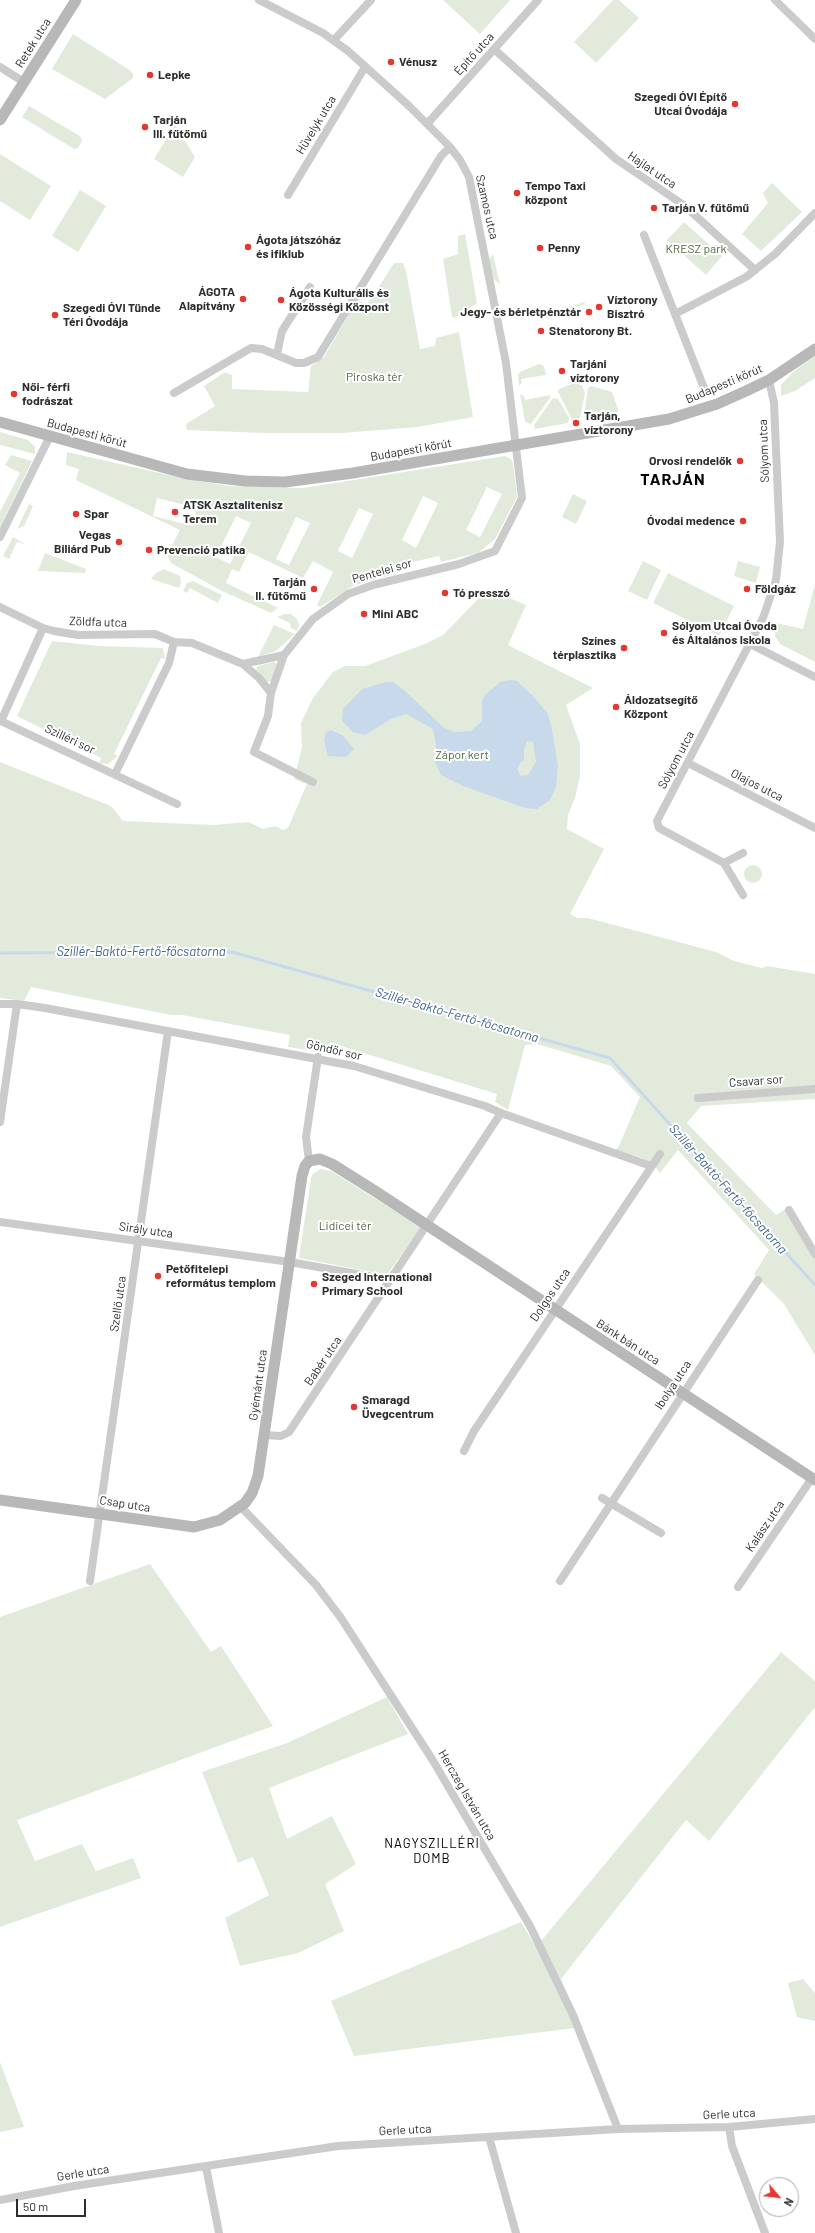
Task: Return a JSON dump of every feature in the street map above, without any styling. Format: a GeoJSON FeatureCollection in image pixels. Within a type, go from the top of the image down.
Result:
{"type":"FeatureCollection","features":[{"type":"Feature","properties":{"kind":"street","name":"Retek utca"},"geometry":{"type":"LineString","coordinates":[[0,120],[76,0]]}},
{"type":"Feature","properties":{"kind":"street","name":"Szamos utca"},"geometry":{"type":"LineString","coordinates":[[259,0],[334,40],[427,124],[450,147],[470,177],[506,363],[515,446]]}},
{"type":"Feature","properties":{"kind":"street"},"geometry":{"type":"LineString","coordinates":[[334,40],[371,0]]}},
{"type":"Feature","properties":{"kind":"street","name":"Építő utca"},"geometry":{"type":"LineString","coordinates":[[427,124],[538,0]]}},
{"type":"Feature","properties":{"kind":"street"},"geometry":{"type":"LineString","coordinates":[[775,0],[815,39]]}},
{"type":"Feature","properties":{"kind":"street","name":"Hajlat utca"},"geometry":{"type":"LineString","coordinates":[[494,48],[616,159],[685,206],[755,270]]}},
{"type":"Feature","properties":{"kind":"street"},"geometry":{"type":"LineString","coordinates":[[0,67],[24,82]]}},
{"type":"Feature","properties":{"kind":"street","name":"Hüvelyk utca"},"geometry":{"type":"LineString","coordinates":[[288,195],[365,67]]}},
{"type":"Feature","properties":{"kind":"street"},"geometry":{"type":"LineString","coordinates":[[174,393],[251,348],[262,349],[277,354],[288,361],[304,363],[318,357],[324,350],[441,156],[450,147]]}},
{"type":"Feature","properties":{"kind":"street"},"geometry":{"type":"LineString","coordinates":[[675,314],[746,277],[775,254],[815,213]]}},
{"type":"Feature","properties":{"kind":"street"},"geometry":{"type":"LineString","coordinates":[[644,235],[704,388]]}},
{"type":"Feature","properties":{"kind":"street"},"geometry":{"type":"LineString","coordinates":[[277,354],[282,332],[310,287]]}},
{"type":"Feature","properties":{"kind":"street","name":"Budapesti körút"},"geometry":{"type":"LineString","coordinates":[[0,422],[187,474],[245,481],[285,482],[319,479],[669,419],[717,404],[769,380],[815,349]]}},
{"type":"Feature","properties":{"kind":"street","name":"Sólyom utca"},"geometry":{"type":"LineString","coordinates":[[724,863],[659,828],[657,821],[750,644],[763,618],[771,597],[779,556],[774,403],[769,380]]}},
{"type":"Feature","properties":{"kind":"street"},"geometry":{"type":"LineString","coordinates":[[0,537],[50,436]]}},
{"type":"Feature","properties":{"kind":"street","name":"Pentelei sor"},"geometry":{"type":"LineString","coordinates":[[313,782],[254,752],[268,716],[271,694],[284,654],[313,619],[348,594],[373,585],[459,564],[495,551],[522,498],[515,446]]}},
{"type":"Feature","properties":{"kind":"street","name":"Zöldfa utca"},"geometry":{"type":"LineString","coordinates":[[0,607],[43,628],[78,635],[155,634],[174,642],[192,643],[243,664],[259,678],[271,694]]}},
{"type":"Feature","properties":{"kind":"street","name":"Szilléri sor"},"geometry":{"type":"LineString","coordinates":[[43,628],[1,721],[177,804]]}},
{"type":"Feature","properties":{"kind":"street"},"geometry":{"type":"LineString","coordinates":[[115,774],[169,663],[174,642]]}},
{"type":"Feature","properties":{"kind":"street"},"geometry":{"type":"LineString","coordinates":[[750,644],[815,678]]}},
{"type":"Feature","properties":{"kind":"street"},"geometry":{"type":"LineString","coordinates":[[243,664],[284,654]]}},
{"type":"Feature","properties":{"kind":"street","name":"Olajos utca"},"geometry":{"type":"LineString","coordinates":[[688,763],[815,828]]}},
{"type":"Feature","properties":{"kind":"street"},"geometry":{"type":"LineString","coordinates":[[743,853],[724,863],[743,895]]}},
{"type":"Feature","properties":{"kind":"street","name":"Göndör sor"},"geometry":{"type":"LineString","coordinates":[[0,1004],[17,1004],[318,1057],[354,1066],[478,1103],[501,1114],[651,1166]]}},
{"type":"Feature","properties":{"kind":"street"},"geometry":{"type":"LineString","coordinates":[[0,1122],[17,1004]]}},
{"type":"Feature","properties":{"kind":"street","name":"Szellő utca"},"geometry":{"type":"LineString","coordinates":[[90,1581],[168,1031]]}},
{"type":"Feature","properties":{"kind":"street"},"geometry":{"type":"LineString","coordinates":[[310,1161],[306,1136],[318,1057]]}},
{"type":"Feature","properties":{"kind":"street","name":"Csavar sor"},"geometry":{"type":"LineString","coordinates":[[698,1098],[815,1089]]}},
{"type":"Feature","properties":{"kind":"street"},"geometry":{"type":"LineString","coordinates":[[427,1226],[332,1164],[320,1159],[310,1161],[305,1166],[302,1176],[290,1262],[390,1280],[427,1226],[501,1114]]}},
{"type":"Feature","properties":{"kind":"street","name":"Dolgos utca"},"geometry":{"type":"LineString","coordinates":[[464,1452],[474,1431],[660,1154]]}},
{"type":"Feature","properties":{"kind":"street"},"geometry":{"type":"LineString","coordinates":[[789,1210],[815,1254]]}},
{"type":"Feature","properties":{"kind":"street","name":"Sirály utca"},"geometry":{"type":"LineString","coordinates":[[0,1222],[290,1262]]}},
{"type":"Feature","properties":{"kind":"street","name":"Bánk bán utca"},"geometry":{"type":"LineString","coordinates":[[427,1226],[813,1479]]}},
{"type":"Feature","properties":{"kind":"street","name":"Gyémánt utca"},"geometry":{"type":"LineString","coordinates":[[241,1507],[252,1493],[256,1483],[290,1262]]}},
{"type":"Feature","properties":{"kind":"street","name":"Babér utca"},"geometry":{"type":"LineString","coordinates":[[264,1435],[281,1436],[289,1432],[343,1353],[390,1280]]}},
{"type":"Feature","properties":{"kind":"street","name":"Ibolya utca"},"geometry":{"type":"LineString","coordinates":[[560,1581],[682,1393],[758,1280]]}},
{"type":"Feature","properties":{"kind":"street","name":"Kalász utca"},"geometry":{"type":"LineString","coordinates":[[738,1587],[813,1479]]}},
{"type":"Feature","properties":{"kind":"street"},"geometry":{"type":"LineString","coordinates":[[602,1498],[661,1534]]}},
{"type":"Feature","properties":{"kind":"street","name":"Csap utca"},"geometry":{"type":"LineString","coordinates":[[0,1500],[194,1527],[214,1523],[241,1507]]}},
{"type":"Feature","properties":{"kind":"street","name":"Herczeg István utca"},"geometry":{"type":"LineString","coordinates":[[241,1507],[316,1585],[341,1618],[432,1759],[530,1926],[573,2015],[618,2130]]}},
{"type":"Feature","properties":{"kind":"street","name":"Gerle utca"},"geometry":{"type":"LineString","coordinates":[[0,2200],[74,2186],[338,2146],[618,2130],[729,2127],[815,2119]]}},
{"type":"Feature","properties":{"kind":"street"},"geometry":{"type":"LineString","coordinates":[[729,2127],[732,2146],[765,2233]]}},
{"type":"Feature","properties":{"kind":"street"},"geometry":{"type":"LineString","coordinates":[[489,2137],[516,2233]]}},
{"type":"Feature","properties":{"kind":"street"},"geometry":{"type":"LineString","coordinates":[[206,2167],[218,2233]]}},
{"type":"Feature","properties":{"kind":"green space"},"geometry":{"type":"Polygon","coordinates":[[[443,0],[510,0],[480,34],[443,0]]]}},
{"type":"Feature","properties":{"kind":"green space"},"geometry":{"type":"Polygon","coordinates":[[[613,0],[619,0],[639,18],[596,63],[574,42],[613,0]]]}},
{"type":"Feature","properties":{"kind":"green space"},"geometry":{"type":"Polygon","coordinates":[[[73,34],[131,71],[133,78],[105,99],[52,69],[73,34]]]}},
{"type":"Feature","properties":{"kind":"green space"},"geometry":{"type":"Polygon","coordinates":[[[29,106],[80,136],[82,141],[78,148],[74,149],[22,117],[29,106]]]}},
{"type":"Feature","properties":{"kind":"green space"},"geometry":{"type":"Polygon","coordinates":[[[175,125],[195,157],[183,177],[154,159],[175,125]]]}},
{"type":"Feature","properties":{"kind":"green space"},"geometry":{"type":"Polygon","coordinates":[[[0,154],[51,186],[30,220],[0,201],[0,154]]]}},
{"type":"Feature","properties":{"kind":"green space"},"geometry":{"type":"Polygon","coordinates":[[[772,183],[802,212],[761,251],[742,234],[768,203],[763,193],[772,183]]]}},
{"type":"Feature","properties":{"kind":"green space"},"geometry":{"type":"Polygon","coordinates":[[[80,190],[106,206],[78,252],[52,236],[80,190]]]}},
{"type":"Feature","properties":{"kind":"green space","name":"KRESZ park"},"geometry":{"type":"Polygon","coordinates":[[[684,222],[722,256],[706,275],[667,240],[684,222]]]}},
{"type":"Feature","properties":{"kind":"green space"},"geometry":{"type":"Polygon","coordinates":[[[465,234],[477,303],[455,318],[452,317],[443,259],[458,254],[458,236],[465,234]]]}},
{"type":"Feature","properties":{"kind":"green space"},"geometry":{"type":"Polygon","coordinates":[[[492,255],[500,284],[491,277],[489,260],[492,255]]]}},
{"type":"Feature","properties":{"kind":"green space","name":"Piroska tér"},"geometry":{"type":"Polygon","coordinates":[[[394,263],[403,263],[406,271],[420,349],[435,346],[436,338],[459,332],[473,417],[418,427],[342,433],[264,433],[187,430],[186,424],[215,406],[204,386],[225,372],[232,375],[232,389],[308,392],[311,366],[324,357],[358,299],[365,305],[371,299],[394,263]]]}},
{"type":"Feature","properties":{"kind":"green space"},"geometry":{"type":"Polygon","coordinates":[[[584,302],[585,304],[543,319],[542,316],[584,302]]]}},
{"type":"Feature","properties":{"kind":"green space"},"geometry":{"type":"Polygon","coordinates":[[[815,356],[815,378],[795,391],[781,396],[781,385],[794,371],[815,356]]]}},
{"type":"Feature","properties":{"kind":"green space"},"geometry":{"type":"Polygon","coordinates":[[[539,364],[544,366],[546,375],[521,379],[522,383],[519,386],[518,374],[539,364]]]}},
{"type":"Feature","properties":{"kind":"green space"},"geometry":{"type":"Polygon","coordinates":[[[574,383],[582,385],[585,393],[580,418],[573,421],[558,392],[559,389],[574,383]]]}},
{"type":"Feature","properties":{"kind":"green space"},"geometry":{"type":"Polygon","coordinates":[[[591,386],[612,392],[618,412],[586,418],[584,417],[588,388],[591,386]]]}},
{"type":"Feature","properties":{"kind":"green space"},"geometry":{"type":"Polygon","coordinates":[[[520,394],[524,396],[525,400],[550,395],[550,398],[531,424],[525,422],[520,394]]]}},
{"type":"Feature","properties":{"kind":"green space"},"geometry":{"type":"Polygon","coordinates":[[[553,398],[558,399],[569,418],[568,423],[535,429],[534,425],[553,398]]]}},
{"type":"Feature","properties":{"kind":"green space"},"geometry":{"type":"Polygon","coordinates":[[[0,432],[28,440],[35,447],[35,454],[0,445],[0,432]]]}},
{"type":"Feature","properties":{"kind":"green space"},"geometry":{"type":"Polygon","coordinates":[[[67,452],[182,478],[229,486],[303,488],[505,456],[511,459],[513,464],[517,497],[495,539],[478,553],[441,562],[439,556],[395,566],[395,574],[355,585],[320,607],[317,605],[333,572],[313,561],[303,578],[249,552],[239,572],[232,569],[226,583],[278,608],[271,613],[222,591],[171,563],[167,555],[180,530],[76,480],[79,469],[66,465],[67,452]],[[487,487],[466,530],[480,537],[502,494],[487,487]],[[423,496],[402,540],[416,548],[438,503],[423,496]],[[157,498],[153,516],[193,526],[197,508],[157,498]],[[359,508],[338,551],[352,558],[373,514],[359,508]],[[236,516],[216,557],[230,564],[251,523],[236,516]],[[296,517],[276,559],[289,565],[310,523],[296,517]]]}},
{"type":"Feature","properties":{"kind":"green space"},"geometry":{"type":"Polygon","coordinates":[[[11,455],[32,461],[0,528],[0,512],[20,473],[5,465],[11,455]]]}},
{"type":"Feature","properties":{"kind":"green space"},"geometry":{"type":"Polygon","coordinates":[[[573,494],[587,501],[576,524],[562,517],[573,494]]]}},
{"type":"Feature","properties":{"kind":"green space"},"geometry":{"type":"Polygon","coordinates":[[[29,504],[33,506],[24,526],[17,529],[29,504]]]}},
{"type":"Feature","properties":{"kind":"green space"},"geometry":{"type":"Polygon","coordinates":[[[13,537],[26,545],[17,542],[9,559],[3,556],[13,537]]]}},
{"type":"Feature","properties":{"kind":"green space"},"geometry":{"type":"Polygon","coordinates":[[[45,553],[86,569],[85,573],[38,571],[45,553]]]}},
{"type":"Feature","properties":{"kind":"green space"},"geometry":{"type":"Polygon","coordinates":[[[643,561],[661,570],[647,600],[628,591],[643,561]]]}},
{"type":"Feature","properties":{"kind":"green space"},"geometry":{"type":"Polygon","coordinates":[[[738,561],[760,567],[756,583],[734,576],[738,561]]]}},
{"type":"Feature","properties":{"kind":"green space"},"geometry":{"type":"Polygon","coordinates":[[[164,569],[180,576],[181,583],[179,588],[151,579],[156,573],[164,569]]]}},
{"type":"Feature","properties":{"kind":"green space"},"geometry":{"type":"Polygon","coordinates":[[[668,573],[734,606],[719,636],[653,603],[668,573]]]}},
{"type":"Feature","properties":{"kind":"green space"},"geometry":{"type":"Polygon","coordinates":[[[193,581],[222,595],[218,603],[190,588],[187,593],[183,591],[187,583],[193,581]]]}},
{"type":"Feature","properties":{"kind":"green space"},"geometry":{"type":"Polygon","coordinates":[[[815,584],[815,662],[780,644],[775,636],[776,623],[803,629],[815,584]]]}},
{"type":"Feature","properties":{"kind":"green space","name":"Zápor kert"},"geometry":{"type":"Polygon","coordinates":[[[488,589],[526,605],[508,645],[593,688],[566,705],[580,744],[580,776],[575,798],[568,815],[567,829],[604,849],[570,914],[577,918],[588,918],[716,952],[734,961],[762,968],[767,966],[815,974],[815,1099],[701,1106],[687,1123],[776,1215],[791,1206],[815,1247],[815,1355],[784,1304],[754,1274],[769,1250],[678,1150],[660,1173],[654,1165],[642,1158],[615,1150],[618,1148],[640,1097],[611,1066],[537,1044],[525,1045],[508,1110],[495,1102],[497,1094],[331,1043],[327,1053],[288,1047],[290,1035],[182,1015],[171,1015],[31,987],[24,1001],[0,998],[0,762],[111,806],[123,821],[213,825],[249,822],[263,829],[275,826],[283,830],[288,828],[307,784],[294,779],[302,747],[301,723],[313,698],[333,672],[345,666],[365,666],[425,644],[443,635],[488,589]]]}},
{"type":"Feature","properties":{"kind":"green space"},"geometry":{"type":"Polygon","coordinates":[[[285,614],[291,614],[297,619],[299,625],[297,631],[291,628],[290,623],[277,617],[285,614]]]}},
{"type":"Feature","properties":{"kind":"green space"},"geometry":{"type":"Polygon","coordinates":[[[274,625],[295,634],[276,651],[258,657],[274,625]]]}},
{"type":"Feature","properties":{"kind":"green space"},"geometry":{"type":"Polygon","coordinates":[[[52,641],[99,646],[163,648],[165,659],[161,658],[114,754],[118,756],[108,764],[99,763],[101,758],[17,716],[52,641]]]}},
{"type":"Feature","properties":{"kind":"green space"},"geometry":{"type":"Polygon","coordinates":[[[274,662],[277,664],[272,681],[267,682],[256,669],[258,666],[274,662]]]}},
{"type":"Feature","properties":{"kind":"green space"},"geometry":{"type":"Polygon","coordinates":[[[753,865],[759,868],[762,874],[759,880],[753,883],[747,880],[744,874],[747,868],[753,865]]]}},
{"type":"Feature","properties":{"kind":"green space","name":"Lidicei tér"},"geometry":{"type":"Polygon","coordinates":[[[320,1169],[331,1171],[421,1227],[387,1275],[299,1258],[311,1178],[313,1174],[320,1169]]]}},
{"type":"Feature","properties":{"kind":"green space"},"geometry":{"type":"Polygon","coordinates":[[[150,1564],[211,1652],[221,1646],[273,1726],[17,1820],[35,1861],[82,1844],[96,1871],[133,1858],[141,1878],[0,1927],[0,1617],[150,1564]]]}},
{"type":"Feature","properties":{"kind":"green space"},"geometry":{"type":"Polygon","coordinates":[[[781,1652],[815,1681],[815,1707],[709,1841],[686,1820],[561,1979],[582,2027],[354,2056],[331,2001],[521,1922],[536,1947],[781,1652]]]}},
{"type":"Feature","properties":{"kind":"green space"},"geometry":{"type":"Polygon","coordinates":[[[387,1697],[408,1734],[269,1788],[287,1839],[332,1816],[356,1864],[325,1884],[344,1931],[298,1953],[240,1966],[225,1918],[269,1895],[253,1857],[238,1863],[202,1772],[287,1743],[387,1697]]]}},
{"type":"Feature","properties":{"kind":"green space"},"geometry":{"type":"Polygon","coordinates":[[[803,1979],[815,1993],[815,2021],[797,2017],[788,1983],[803,1979]]]}},
{"type":"Feature","properties":{"kind":"green space"},"geometry":{"type":"Polygon","coordinates":[[[0,2062],[24,2127],[0,2132],[0,2062]]]}},
{"type":"Feature","properties":{"kind":"water"},"geometry":{"type":"Polygon","coordinates":[[[509,680],[517,681],[534,697],[548,714],[558,766],[556,787],[550,800],[537,809],[525,808],[463,786],[441,775],[435,762],[436,744],[433,729],[406,714],[391,719],[365,735],[353,732],[342,721],[343,709],[362,689],[386,682],[393,682],[404,690],[444,728],[455,732],[471,731],[482,721],[482,701],[485,695],[500,682],[509,680]],[[527,741],[524,750],[524,760],[520,763],[517,769],[521,776],[528,775],[536,762],[533,742],[527,741]]]}},
{"type":"Feature","properties":{"kind":"water"},"geometry":{"type":"Polygon","coordinates":[[[331,730],[342,735],[354,749],[346,757],[328,756],[324,741],[326,732],[331,730]]]}},
{"type":"Feature","properties":{"kind":"waterway","name":"Szillér-Baktó-Fertő-főcsatorna"},"geometry":{"type":"LineString","coordinates":[[0,953],[232,952],[610,1058],[815,1285]]}},
{"type":"Feature","properties":{"kind":"place","name":"Vénusz"},"geometry":{"type":"Point","coordinates":[391,62]}},
{"type":"Feature","properties":{"kind":"place","name":"Lepke"},"geometry":{"type":"Point","coordinates":[150,75]}},
{"type":"Feature","properties":{"kind":"place","name":"Szegedi ÓVI Építő Utcai Óvodája"},"geometry":{"type":"Point","coordinates":[735,104]}},
{"type":"Feature","properties":{"kind":"place","name":"Tarján III. fűtőmű"},"geometry":{"type":"Point","coordinates":[145,127]}},
{"type":"Feature","properties":{"kind":"place","name":"Tempo Taxi központ"},"geometry":{"type":"Point","coordinates":[517,193]}},
{"type":"Feature","properties":{"kind":"place","name":"Tarján V. fűtőmű"},"geometry":{"type":"Point","coordinates":[654,208]}},
{"type":"Feature","properties":{"kind":"place","name":"Ágota játszóház és ifiklub"},"geometry":{"type":"Point","coordinates":[248,247]}},
{"type":"Feature","properties":{"kind":"place","name":"Penny"},"geometry":{"type":"Point","coordinates":[540,248]}},
{"type":"Feature","properties":{"kind":"place","name":"ÁGOTA Alapítvány"},"geometry":{"type":"Point","coordinates":[243,299]}},
{"type":"Feature","properties":{"kind":"place","name":"Ágota Kulturális és Közösségi Központ"},"geometry":{"type":"Point","coordinates":[281,300]}},
{"type":"Feature","properties":{"kind":"place","name":"Víztorony Bisztró"},"geometry":{"type":"Point","coordinates":[599,307]}},
{"type":"Feature","properties":{"kind":"place","name":"Jegy- és bérletpénztár"},"geometry":{"type":"Point","coordinates":[589,312]}},
{"type":"Feature","properties":{"kind":"place","name":"Szegedi ÓVI Tünde Téri Óvodája"},"geometry":{"type":"Point","coordinates":[55,315]}},
{"type":"Feature","properties":{"kind":"place","name":"Stenatorony Bt."},"geometry":{"type":"Point","coordinates":[541,331]}},
{"type":"Feature","properties":{"kind":"place","name":"Tarjáni víztorony"},"geometry":{"type":"Point","coordinates":[562,371]}},
{"type":"Feature","properties":{"kind":"place","name":"Női- férfi fodrászat"},"geometry":{"type":"Point","coordinates":[14,394]}},
{"type":"Feature","properties":{"kind":"place","name":"Tarján, víztorony"},"geometry":{"type":"Point","coordinates":[576,423]}},
{"type":"Feature","properties":{"kind":"place","name":"Orvosi rendelők"},"geometry":{"type":"Point","coordinates":[740,461]}},
{"type":"Feature","properties":{"kind":"place","name":"ATSK Asztalitenisz Terem"},"geometry":{"type":"Point","coordinates":[175,512]}},
{"type":"Feature","properties":{"kind":"place","name":"Spar"},"geometry":{"type":"Point","coordinates":[76,514]}},
{"type":"Feature","properties":{"kind":"place","name":"Óvodai medence"},"geometry":{"type":"Point","coordinates":[743,521]}},
{"type":"Feature","properties":{"kind":"place","name":"Vegas Biliárd Pub"},"geometry":{"type":"Point","coordinates":[119,542]}},
{"type":"Feature","properties":{"kind":"place","name":"Prevenció patika"},"geometry":{"type":"Point","coordinates":[149,550]}},
{"type":"Feature","properties":{"kind":"place","name":"Tarján II. fűtőmű"},"geometry":{"type":"Point","coordinates":[314,589]}},
{"type":"Feature","properties":{"kind":"place","name":"Földgáz"},"geometry":{"type":"Point","coordinates":[747,589]}},
{"type":"Feature","properties":{"kind":"place","name":"Tó presszó"},"geometry":{"type":"Point","coordinates":[445,593]}},
{"type":"Feature","properties":{"kind":"place","name":"Mini ABC"},"geometry":{"type":"Point","coordinates":[364,614]}},
{"type":"Feature","properties":{"kind":"place","name":"Sólyom Utcai Óvoda és Általános Iskola"},"geometry":{"type":"Point","coordinates":[664,633]}},
{"type":"Feature","properties":{"kind":"place","name":"Színes térplasztika"},"geometry":{"type":"Point","coordinates":[624,648]}},
{"type":"Feature","properties":{"kind":"place","name":"Áldozatsegítő Központ"},"geometry":{"type":"Point","coordinates":[616,707]}},
{"type":"Feature","properties":{"kind":"place","name":"Petőfitelepi református templom"},"geometry":{"type":"Point","coordinates":[158,1276]}},
{"type":"Feature","properties":{"kind":"place","name":"Szeged International Primary School"},"geometry":{"type":"Point","coordinates":[314,1284]}},
{"type":"Feature","properties":{"kind":"place","name":"Smaragd Üvegcentrum"},"geometry":{"type":"Point","coordinates":[354,1407]}},
{"type":"Feature","properties":{"kind":"district","name":"TARJÁN"},"geometry":{"type":"Point","coordinates":[673,480]}},
{"type":"Feature","properties":{"kind":"district","name":"NAGYSZILLÉRI DOMB"},"geometry":{"type":"Point","coordinates":[432,1852]}}]}
